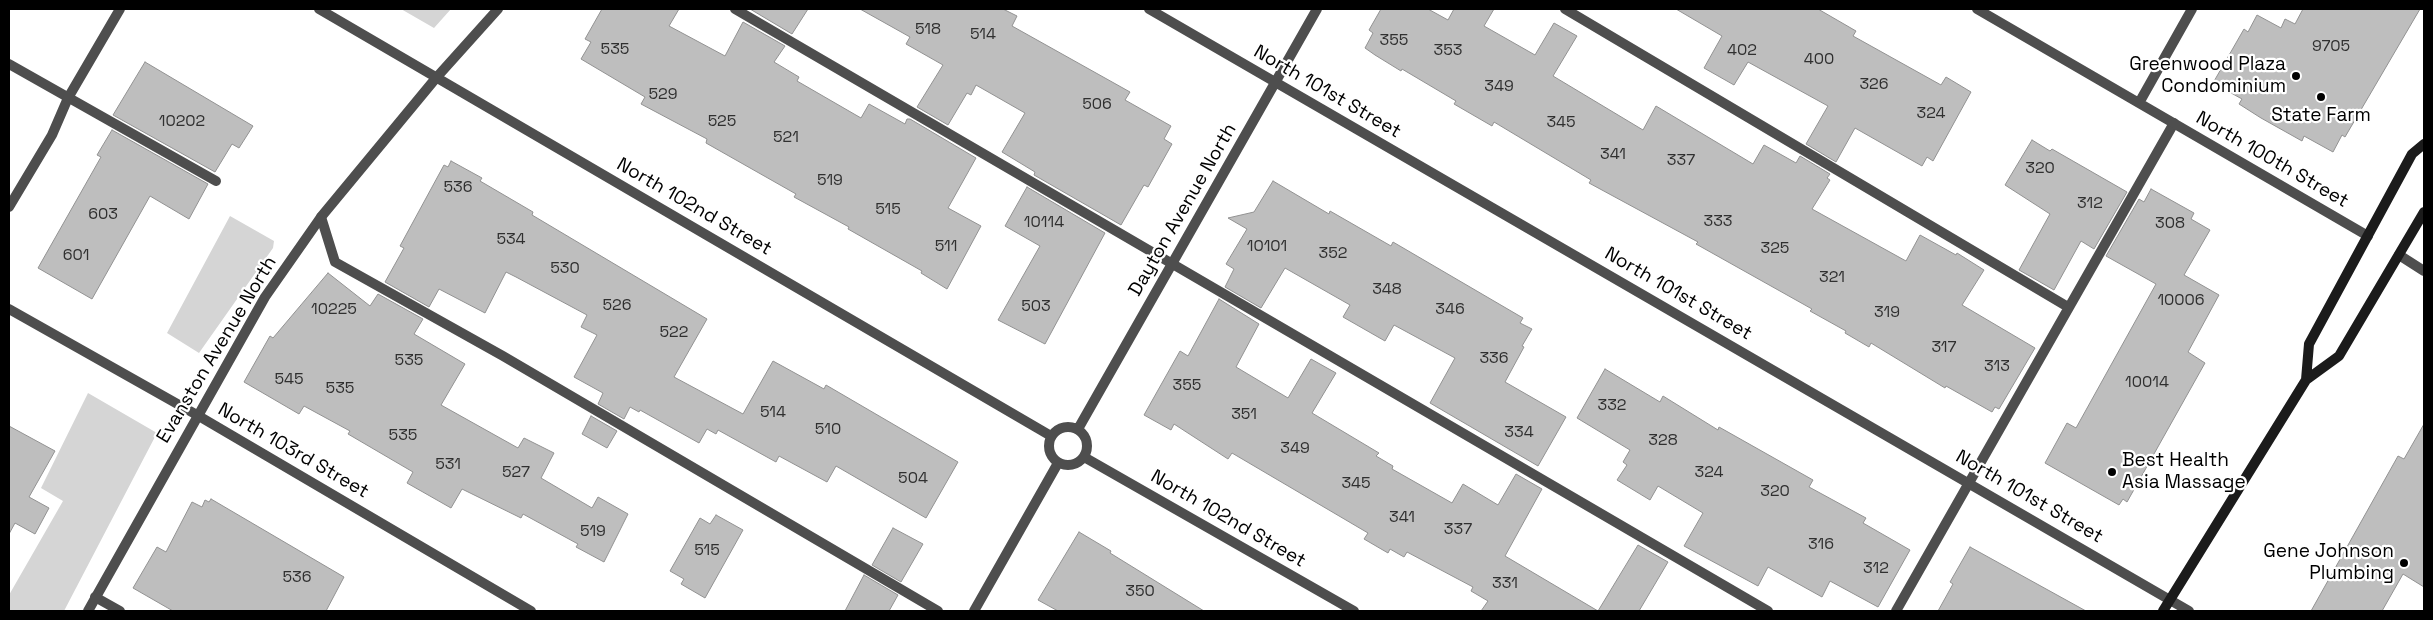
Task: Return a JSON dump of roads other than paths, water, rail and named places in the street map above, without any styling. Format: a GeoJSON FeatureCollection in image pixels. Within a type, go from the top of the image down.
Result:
{"type":"FeatureCollection","features":[{"type":"Feature","properties":{"kind":"main road"},"geometry":{"type":"LineString","coordinates":[[2306,380],[2310,344],[2412,154],[2424,144]]}},
{"type":"Feature","properties":{"kind":"main road"},"geometry":{"type":"LineString","coordinates":[[2163,611],[2306,380],[2339,356],[2424,212]]}},
{"type":"Feature","properties":{"kind":"street"},"geometry":{"type":"LineString","coordinates":[[9,207],[52,135],[68,98],[120,9]]}},
{"type":"Feature","properties":{"kind":"street","name":"North 102nd Street"},"geometry":{"type":"LineString","coordinates":[[319,9],[1051,436]]}},
{"type":"Feature","properties":{"kind":"street","name":"Evanston Avenue North"},"geometry":{"type":"LineString","coordinates":[[88,611],[265,297],[322,217],[436,78],[498,9]]}},
{"type":"Feature","properties":{"kind":"street"},"geometry":{"type":"LineString","coordinates":[[735,9],[1172,266],[1768,611]]}},
{"type":"Feature","properties":{"kind":"street","name":"North 101st Street"},"geometry":{"type":"LineString","coordinates":[[1149,9],[2189,611]]}},
{"type":"Feature","properties":{"kind":"street","name":"Dayton Avenue North"},"geometry":{"type":"LineString","coordinates":[[1078,429],[1317,9]]}},
{"type":"Feature","properties":{"kind":"street"},"geometry":{"type":"LineString","coordinates":[[1565,9],[2068,307]]}},
{"type":"Feature","properties":{"kind":"street","name":"North 100th Street"},"geometry":{"type":"LineString","coordinates":[[1977,9],[2368,236]]}},
{"type":"Feature","properties":{"kind":"street"},"geometry":{"type":"LineString","coordinates":[[2139,103],[2192,9]]}},
{"type":"Feature","properties":{"kind":"street"},"geometry":{"type":"LineString","coordinates":[[9,64],[216,181]]}},
{"type":"Feature","properties":{"kind":"street"},"geometry":{"type":"LineString","coordinates":[[1896,611],[2174,123]]}},
{"type":"Feature","properties":{"kind":"street"},"geometry":{"type":"LineString","coordinates":[[322,217],[335,262],[503,356],[938,611]]}},
{"type":"Feature","properties":{"kind":"street"},"geometry":{"type":"LineString","coordinates":[[2399,255],[2424,270]]}},
{"type":"Feature","properties":{"kind":"street","name":"North 103rd Street"},"geometry":{"type":"LineString","coordinates":[[9,309],[197,416],[531,611]]}},
{"type":"Feature","properties":{"kind":"street"},"geometry":{"type":"LineString","coordinates":[[1064,427],[1078,429],[1086,438],[1087,444],[1084,457],[1073,465],[1058,463],[1049,451],[1051,436],[1064,427]]}},
{"type":"Feature","properties":{"kind":"street","name":"North 102nd Street"},"geometry":{"type":"LineString","coordinates":[[1084,457],[1354,611]]}},
{"type":"Feature","properties":{"kind":"street"},"geometry":{"type":"LineString","coordinates":[[974,611],[1058,463]]}},
{"type":"Feature","properties":{"kind":"street"},"geometry":{"type":"LineString","coordinates":[[95,597],[120,611]]}},
{"type":"Feature","properties":{"kind":"place","name":"Greenwood Plaza Condominium"},"geometry":{"type":"Point","coordinates":[2296,76]}},
{"type":"Feature","properties":{"kind":"place","name":"State Farm"},"geometry":{"type":"Point","coordinates":[2321,97]}},
{"type":"Feature","properties":{"kind":"place","name":"Best Health Asia Massage"},"geometry":{"type":"Point","coordinates":[2112,472]}},
{"type":"Feature","properties":{"kind":"place","name":"Gene Johnson Plumbing"},"geometry":{"type":"Point","coordinates":[2404,563]}}]}
